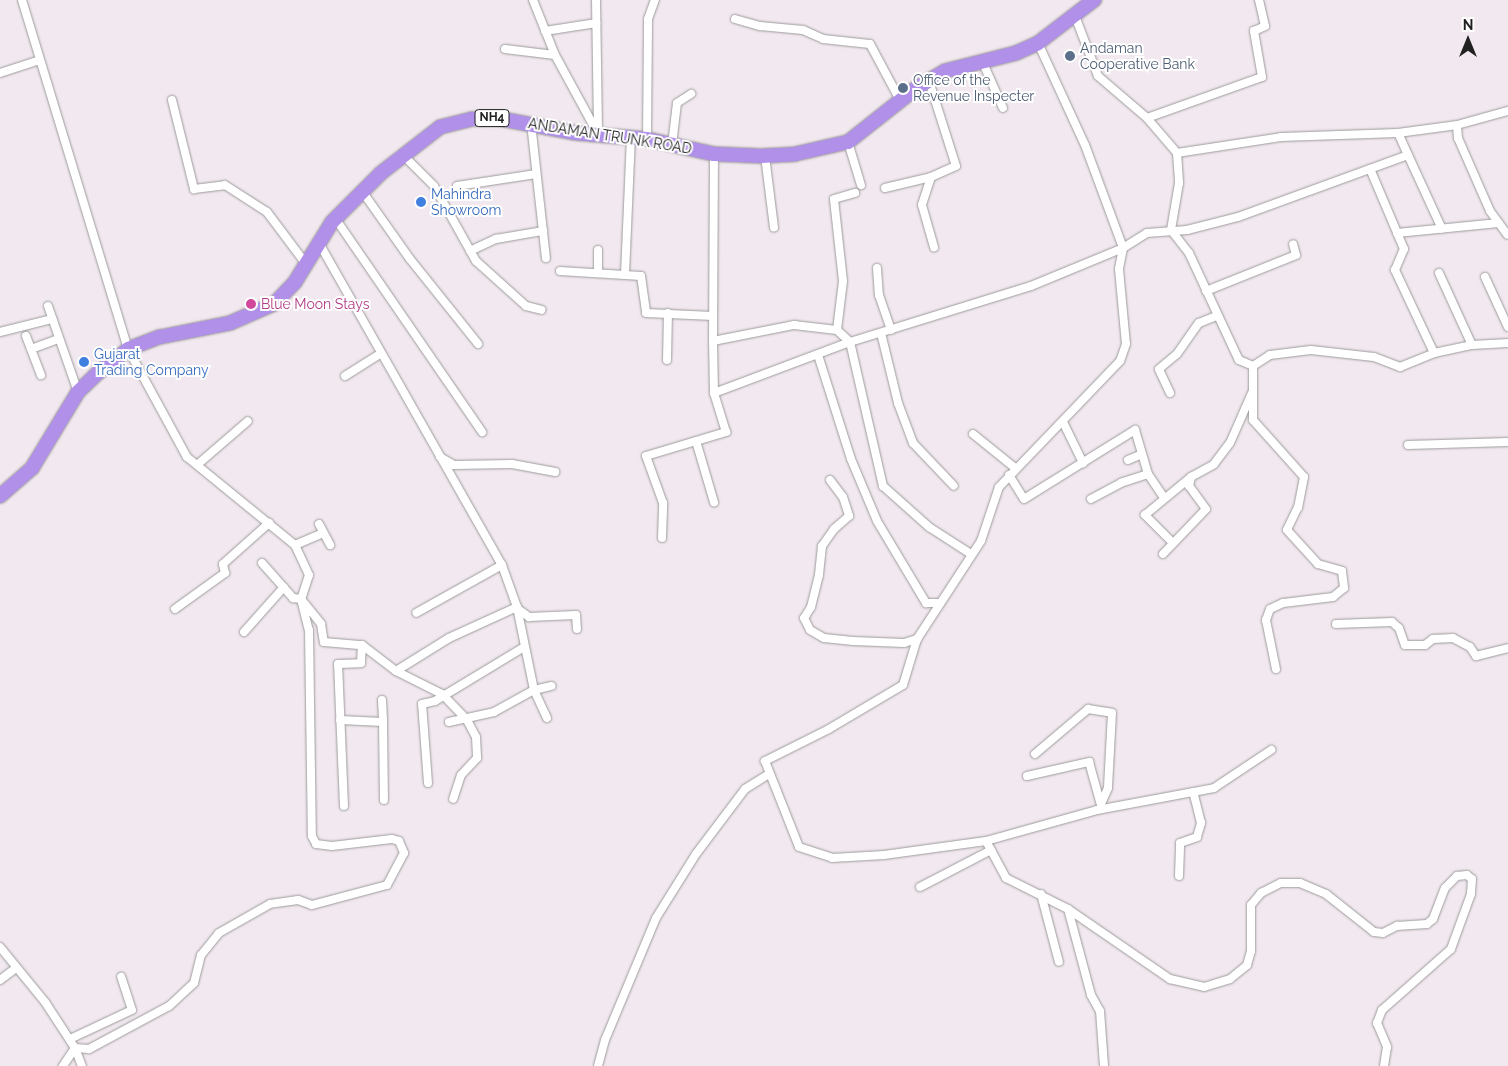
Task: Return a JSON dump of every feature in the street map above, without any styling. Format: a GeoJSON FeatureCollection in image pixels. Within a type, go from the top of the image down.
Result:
{"type":"FeatureCollection","features":[{"type":"Feature","properties":{"kind":"highway","name":"ANDAMAN TRUNK ROAD"},"geometry":{"type":"LineString","coordinates":[[0,496],[32,468],[78,392],[128,349],[160,337],[252,316],[274,304],[295,282],[335,218],[362,191],[440,127],[472,119],[531,122],[598,134],[647,139],[714,154],[764,156],[795,154],[848,142],[945,71],[983,63],[1038,43],[1094,0]]}},
{"type":"Feature","properties":{"kind":"street"},"geometry":{"type":"LineString","coordinates":[[22,0],[128,349],[187,457],[295,544],[309,575],[301,599],[309,630],[312,836],[316,844],[332,846],[392,838],[399,841],[404,853],[387,885],[312,905],[298,900],[270,904],[219,932],[202,955],[194,983],[169,1006],[88,1049],[76,1048]]}},
{"type":"Feature","properties":{"kind":"street"},"geometry":{"type":"LineString","coordinates":[[533,0],[555,55],[598,134]]}},
{"type":"Feature","properties":{"kind":"street"},"geometry":{"type":"LineString","coordinates":[[596,0],[598,134]]}},
{"type":"Feature","properties":{"kind":"street"},"geometry":{"type":"LineString","coordinates":[[647,139],[648,19],[656,0]]}},
{"type":"Feature","properties":{"kind":"street"},"geometry":{"type":"LineString","coordinates":[[1147,118],[1262,77],[1254,31],[1265,26],[1259,0]]}},
{"type":"Feature","properties":{"kind":"street"},"geometry":{"type":"LineString","coordinates":[[1075,16],[1098,76],[1147,118],[1177,153],[1179,183],[1171,230],[1189,253],[1216,316],[1239,360],[1253,366]]}},
{"type":"Feature","properties":{"kind":"street"},"geometry":{"type":"LineString","coordinates":[[735,19],[760,26],[803,30],[823,39],[870,44],[901,102]]}},
{"type":"Feature","properties":{"kind":"street"},"geometry":{"type":"LineString","coordinates":[[545,31],[596,23]]}},
{"type":"Feature","properties":{"kind":"street"},"geometry":{"type":"LineString","coordinates":[[1038,43],[1085,145],[1123,248],[1119,270],[1126,344],[1112,373],[1015,468],[999,487],[981,541],[917,639],[903,685],[829,729],[765,761],[769,774],[799,846],[832,858],[884,856],[986,841],[1099,807],[1214,788],[1271,750]]}},
{"type":"Feature","properties":{"kind":"street"},"geometry":{"type":"LineString","coordinates":[[505,49],[555,55]]}},
{"type":"Feature","properties":{"kind":"street"},"geometry":{"type":"LineString","coordinates":[[0,73],[40,60]]}},
{"type":"Feature","properties":{"kind":"street"},"geometry":{"type":"LineString","coordinates":[[983,63],[1003,108]]}},
{"type":"Feature","properties":{"kind":"street"},"geometry":{"type":"LineString","coordinates":[[885,188],[931,176],[956,166],[929,81]]}},
{"type":"Feature","properties":{"kind":"street"},"geometry":{"type":"LineString","coordinates":[[672,144],[677,103],[691,94]]}},
{"type":"Feature","properties":{"kind":"street"},"geometry":{"type":"LineString","coordinates":[[172,100],[194,189],[225,185],[267,212],[306,264]]}},
{"type":"Feature","properties":{"kind":"street"},"geometry":{"type":"LineString","coordinates":[[1177,153],[1281,136],[1398,133],[1457,125],[1507,113]]}},
{"type":"Feature","properties":{"kind":"street"},"geometry":{"type":"LineString","coordinates":[[531,122],[546,258]]}},
{"type":"Feature","properties":{"kind":"street"},"geometry":{"type":"LineString","coordinates":[[1457,125],[1458,138],[1490,211],[1508,235]]}},
{"type":"Feature","properties":{"kind":"street"},"geometry":{"type":"LineString","coordinates":[[1398,133],[1442,229]]}},
{"type":"Feature","properties":{"kind":"street"},"geometry":{"type":"LineString","coordinates":[[625,274],[631,137]]}},
{"type":"Feature","properties":{"kind":"street"},"geometry":{"type":"LineString","coordinates":[[848,142],[861,185]]}},
{"type":"Feature","properties":{"kind":"street"},"geometry":{"type":"LineString","coordinates":[[662,538],[663,503],[646,456],[726,432],[714,393],[714,154]]}},
{"type":"Feature","properties":{"kind":"street"},"geometry":{"type":"LineString","coordinates":[[714,393],[850,342],[1031,286],[1123,248],[1147,233],[1187,230],[1238,217],[1408,155]]}},
{"type":"Feature","properties":{"kind":"street"},"geometry":{"type":"LineString","coordinates":[[404,156],[434,186],[476,261],[526,306],[542,310]]}},
{"type":"Feature","properties":{"kind":"street"},"geometry":{"type":"LineString","coordinates":[[764,156],[774,227]]}},
{"type":"Feature","properties":{"kind":"street"},"geometry":{"type":"LineString","coordinates":[[1370,170],[1404,249],[1395,270],[1434,353]]}},
{"type":"Feature","properties":{"kind":"street"},"geometry":{"type":"LineString","coordinates":[[457,186],[536,174]]}},
{"type":"Feature","properties":{"kind":"street"},"geometry":{"type":"LineString","coordinates":[[931,176],[930,189],[922,205],[934,247]]}},
{"type":"Feature","properties":{"kind":"street"},"geometry":{"type":"LineString","coordinates":[[362,191],[410,259],[478,344]]}},
{"type":"Feature","properties":{"kind":"street"},"geometry":{"type":"LineString","coordinates":[[837,330],[843,281],[834,199],[855,193]]}},
{"type":"Feature","properties":{"kind":"street"},"geometry":{"type":"LineString","coordinates":[[335,218],[482,432]]}},
{"type":"Feature","properties":{"kind":"street"},"geometry":{"type":"LineString","coordinates":[[1397,233],[1499,224]]}},
{"type":"Feature","properties":{"kind":"street"},"geometry":{"type":"LineString","coordinates":[[470,251],[496,240],[543,231]]}},
{"type":"Feature","properties":{"kind":"street"},"geometry":{"type":"LineString","coordinates":[[319,243],[434,450],[502,566],[517,607],[534,690],[547,718]]}},
{"type":"Feature","properties":{"kind":"street"},"geometry":{"type":"LineString","coordinates":[[1206,291],[1296,255],[1293,244]]}},
{"type":"Feature","properties":{"kind":"street"},"geometry":{"type":"LineString","coordinates":[[598,250],[598,273]]}},
{"type":"Feature","properties":{"kind":"street"},"geometry":{"type":"LineString","coordinates":[[877,268],[879,295],[891,330]]}},
{"type":"Feature","properties":{"kind":"street"},"geometry":{"type":"LineString","coordinates":[[560,271],[641,276],[646,313],[713,316]]}},
{"type":"Feature","properties":{"kind":"street"},"geometry":{"type":"LineString","coordinates":[[1439,273],[1472,345]]}},
{"type":"Feature","properties":{"kind":"street"},"geometry":{"type":"LineString","coordinates":[[1485,277],[1508,327]]}},
{"type":"Feature","properties":{"kind":"street"},"geometry":{"type":"LineString","coordinates":[[48,306],[78,392]]}},
{"type":"Feature","properties":{"kind":"street"},"geometry":{"type":"LineString","coordinates":[[667,360],[668,313]]}},
{"type":"Feature","properties":{"kind":"street"},"geometry":{"type":"LineString","coordinates":[[1170,394],[1159,369],[1177,354],[1199,323],[1216,316]]}},
{"type":"Feature","properties":{"kind":"street"},"geometry":{"type":"LineString","coordinates":[[0,332],[52,319]]}},
{"type":"Feature","properties":{"kind":"street"},"geometry":{"type":"LineString","coordinates":[[713,341],[794,326],[837,330],[850,342],[883,486],[929,527],[971,554]]}},
{"type":"Feature","properties":{"kind":"street"},"geometry":{"type":"LineString","coordinates":[[881,333],[898,404],[913,443],[954,486]]}},
{"type":"Feature","properties":{"kind":"street"},"geometry":{"type":"LineString","coordinates":[[26,336],[41,375]]}},
{"type":"Feature","properties":{"kind":"street"},"geometry":{"type":"LineString","coordinates":[[31,349],[58,338]]}},
{"type":"Feature","properties":{"kind":"street"},"geometry":{"type":"LineString","coordinates":[[1253,366],[1270,355],[1311,350],[1374,357],[1400,367],[1434,353],[1472,345],[1508,343]]}},
{"type":"Feature","properties":{"kind":"street"},"geometry":{"type":"LineString","coordinates":[[345,376],[380,354]]}},
{"type":"Feature","properties":{"kind":"street"},"geometry":{"type":"LineString","coordinates":[[818,354],[851,459],[877,521],[926,604],[940,603]]}},
{"type":"Feature","properties":{"kind":"street"},"geometry":{"type":"LineString","coordinates":[[1253,366],[1253,420],[1304,477],[1298,507],[1287,530],[1318,564],[1342,571],[1344,588],[1333,597],[1283,604],[1270,609],[1266,620],[1276,669]]}},
{"type":"Feature","properties":{"kind":"street"},"geometry":{"type":"LineString","coordinates":[[1173,543],[1145,515],[1191,477],[1214,464],[1230,443],[1253,391]]}},
{"type":"Feature","properties":{"kind":"street"},"geometry":{"type":"LineString","coordinates":[[197,465],[248,421]]}},
{"type":"Feature","properties":{"kind":"street"},"geometry":{"type":"LineString","coordinates":[[1062,422],[1083,463]]}},
{"type":"Feature","properties":{"kind":"street"},"geometry":{"type":"LineString","coordinates":[[1009,475],[1024,499],[1135,430],[1148,474],[1164,498]]}},
{"type":"Feature","properties":{"kind":"street"},"geometry":{"type":"LineString","coordinates":[[973,434],[1015,468]]}},
{"type":"Feature","properties":{"kind":"street"},"geometry":{"type":"LineString","coordinates":[[696,441],[714,502]]}},
{"type":"Feature","properties":{"kind":"street"},"geometry":{"type":"LineString","coordinates":[[1408,445],[1508,442]]}},
{"type":"Feature","properties":{"kind":"street"},"geometry":{"type":"LineString","coordinates":[[434,450],[454,464],[512,464],[556,472]]}},
{"type":"Feature","properties":{"kind":"street"},"geometry":{"type":"LineString","coordinates":[[1128,460],[1142,454]]}},
{"type":"Feature","properties":{"kind":"street"},"geometry":{"type":"LineString","coordinates":[[1091,499],[1121,483],[1148,474]]}},
{"type":"Feature","properties":{"kind":"street"},"geometry":{"type":"LineString","coordinates":[[1163,554],[1206,509],[1189,486],[1191,477]]}},
{"type":"Feature","properties":{"kind":"street"},"geometry":{"type":"LineString","coordinates":[[830,480],[843,497],[849,516],[834,529],[822,546],[823,560],[815,591],[804,618],[810,630],[824,638],[854,641],[904,643],[917,639]]}},
{"type":"Feature","properties":{"kind":"street"},"geometry":{"type":"LineString","coordinates":[[175,609],[225,573],[223,564],[268,523]]}},
{"type":"Feature","properties":{"kind":"street"},"geometry":{"type":"LineString","coordinates":[[319,524],[330,545]]}},
{"type":"Feature","properties":{"kind":"street"},"geometry":{"type":"LineString","coordinates":[[295,544],[323,533]]}},
{"type":"Feature","properties":{"kind":"street"},"geometry":{"type":"LineString","coordinates":[[262,563],[293,598],[301,599],[321,624],[324,642],[362,645],[396,671],[442,694],[467,720],[476,737],[477,758],[461,775],[453,799]]}},
{"type":"Feature","properties":{"kind":"street"},"geometry":{"type":"LineString","coordinates":[[416,613],[502,566]]}},
{"type":"Feature","properties":{"kind":"street"},"geometry":{"type":"LineString","coordinates":[[244,632],[284,587]]}},
{"type":"Feature","properties":{"kind":"street"},"geometry":{"type":"LineString","coordinates":[[517,607],[523,615],[529,617],[576,615],[577,629]]}},
{"type":"Feature","properties":{"kind":"street"},"geometry":{"type":"LineString","coordinates":[[396,671],[449,638],[517,607]]}},
{"type":"Feature","properties":{"kind":"street"},"geometry":{"type":"LineString","coordinates":[[1336,624],[1392,622],[1399,628],[1405,644],[1425,645],[1433,639],[1454,638],[1470,647],[1476,656],[1508,648]]}},
{"type":"Feature","properties":{"kind":"street"},"geometry":{"type":"LineString","coordinates":[[344,806],[338,664],[361,663],[362,645]]}},
{"type":"Feature","properties":{"kind":"street"},"geometry":{"type":"LineString","coordinates":[[428,783],[422,704],[435,701],[442,694],[524,647]]}},
{"type":"Feature","properties":{"kind":"street"},"geometry":{"type":"LineString","coordinates":[[449,722],[467,720],[494,712],[534,690],[552,686]]}},
{"type":"Feature","properties":{"kind":"street"},"geometry":{"type":"LineString","coordinates":[[382,700],[384,800]]}},
{"type":"Feature","properties":{"kind":"street"},"geometry":{"type":"LineString","coordinates":[[1034,754],[1088,709],[1112,714],[1108,788],[1099,807]]}},
{"type":"Feature","properties":{"kind":"street"},"geometry":{"type":"LineString","coordinates":[[340,720],[382,722]]}},
{"type":"Feature","properties":{"kind":"street"},"geometry":{"type":"LineString","coordinates":[[1027,776],[1088,762],[1099,807]]}},
{"type":"Feature","properties":{"kind":"street"},"geometry":{"type":"LineString","coordinates":[[598,1066],[605,1040],[656,918],[696,854],[745,789],[769,774]]}},
{"type":"Feature","properties":{"kind":"street"},"geometry":{"type":"LineString","coordinates":[[1179,876],[1180,843],[1197,838],[1201,824],[1193,792]]}},
{"type":"Feature","properties":{"kind":"street"},"geometry":{"type":"LineString","coordinates":[[986,841],[1006,878],[1068,909],[1170,980],[1204,987],[1230,979],[1247,965],[1251,951],[1251,905],[1261,893],[1282,883],[1300,883],[1326,894],[1374,932],[1383,932],[1397,926],[1427,924],[1433,919],[1445,888],[1457,876],[1467,875],[1472,879],[1471,894],[1451,949],[1382,1010],[1377,1023],[1386,1047],[1384,1066]]}},
{"type":"Feature","properties":{"kind":"street"},"geometry":{"type":"LineString","coordinates":[[920,887],[991,850]]}},
{"type":"Feature","properties":{"kind":"street"},"geometry":{"type":"LineString","coordinates":[[1041,894],[1060,962]]}},
{"type":"Feature","properties":{"kind":"street"},"geometry":{"type":"LineString","coordinates":[[1068,909],[1091,995],[1100,1011],[1104,1066]]}},
{"type":"Feature","properties":{"kind":"street"},"geometry":{"type":"LineString","coordinates":[[0,947],[45,1002],[76,1048],[82,1066]]}},
{"type":"Feature","properties":{"kind":"street"},"geometry":{"type":"LineString","coordinates":[[0,980],[16,968]]}},
{"type":"Feature","properties":{"kind":"street"},"geometry":{"type":"LineString","coordinates":[[70,1040],[132,1010],[121,977]]}},
{"type":"Feature","properties":{"kind":"street"},"geometry":{"type":"LineString","coordinates":[[63,1066],[76,1048]]}},
{"type":"Feature","properties":{"kind":"place","name":"Andaman Cooperative Bank"},"geometry":{"type":"Point","coordinates":[1070,56]}},
{"type":"Feature","properties":{"kind":"place","name":"Office of the Revenue Inspecter"},"geometry":{"type":"Point","coordinates":[903,88]}},
{"type":"Feature","properties":{"kind":"place","name":"Mahindra Showroom"},"geometry":{"type":"Point","coordinates":[421,202]}},
{"type":"Feature","properties":{"kind":"place","name":"Blue Moon Stays"},"geometry":{"type":"Point","coordinates":[251,304]}},
{"type":"Feature","properties":{"kind":"place","name":"Gujarat Trading Company"},"geometry":{"type":"Point","coordinates":[84,362]}}]}
